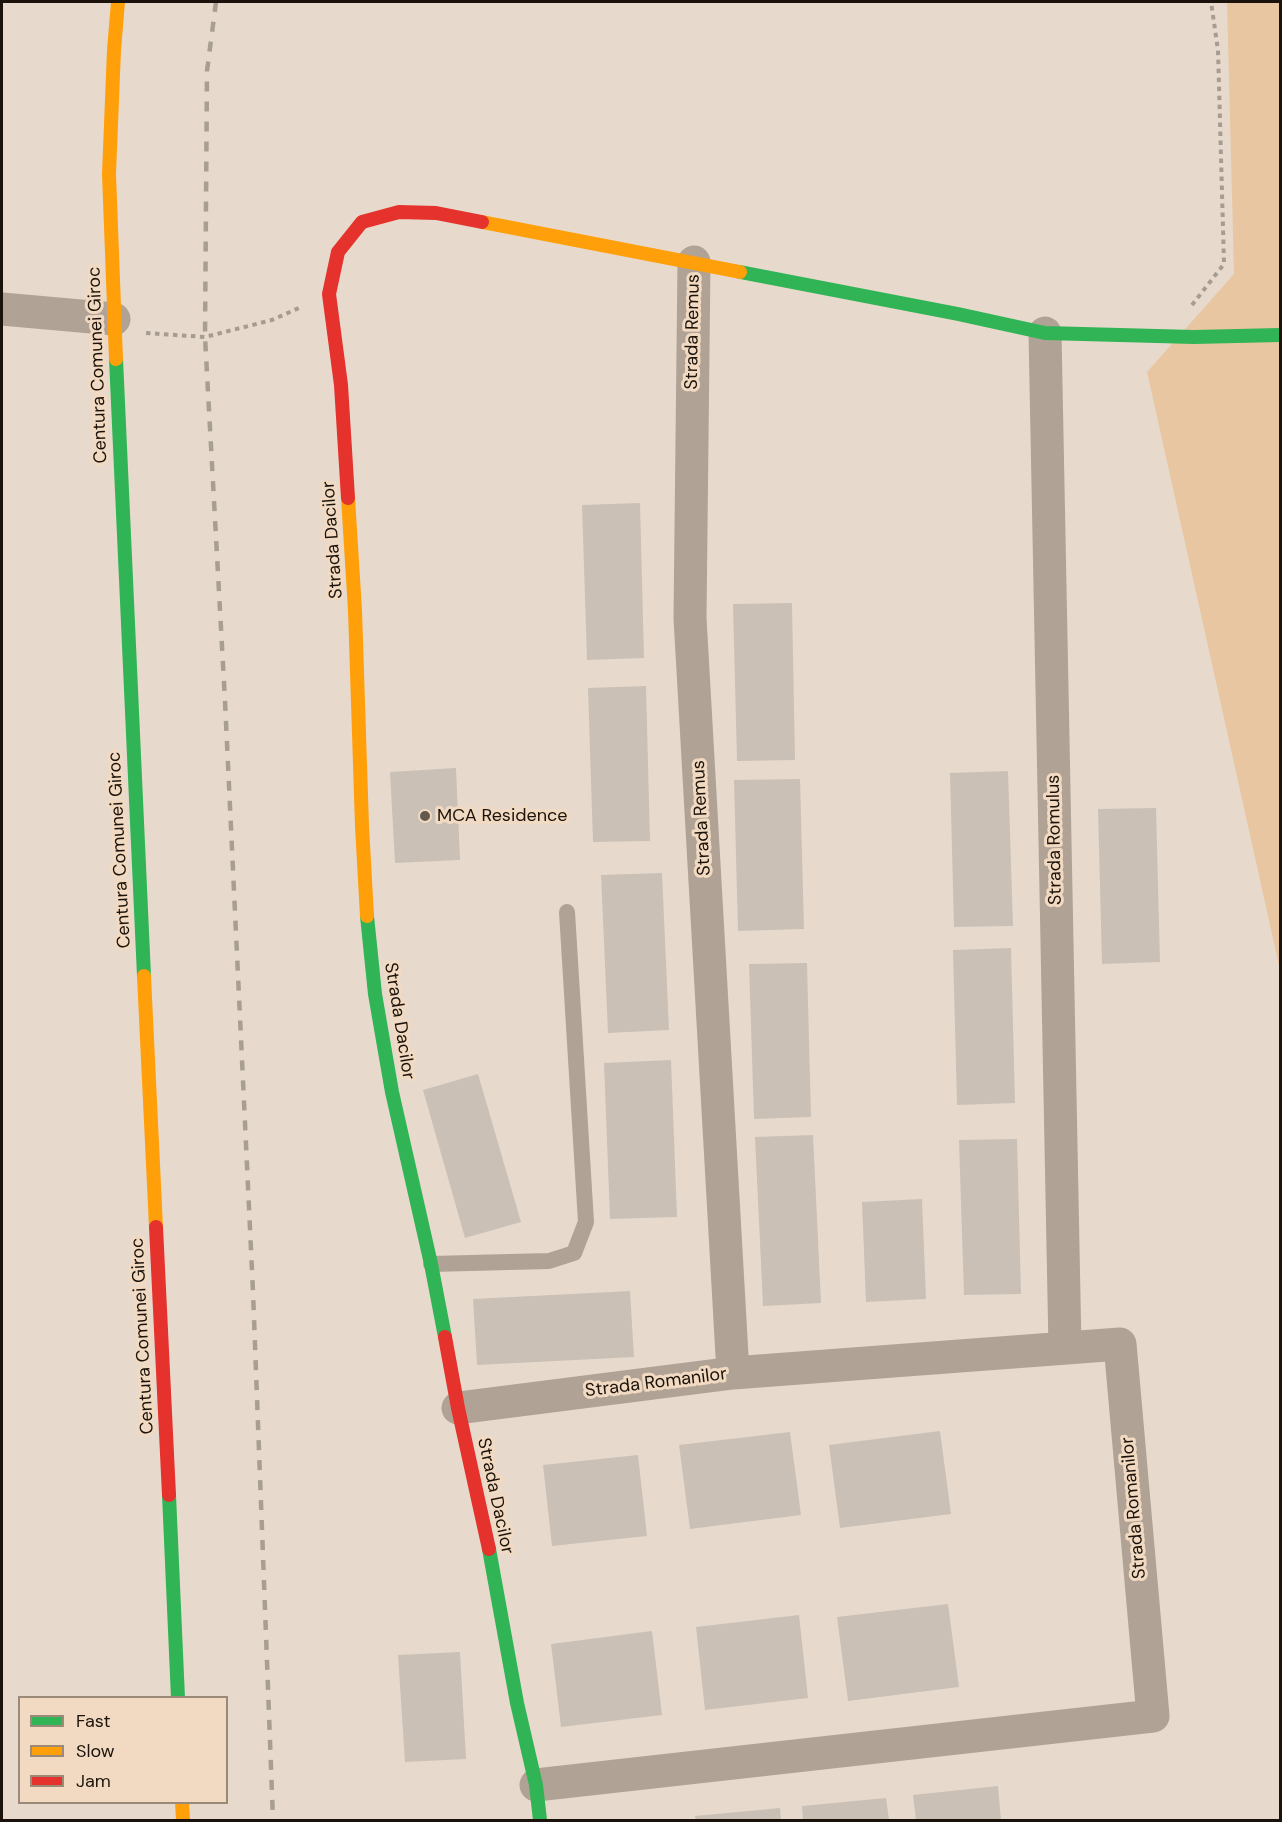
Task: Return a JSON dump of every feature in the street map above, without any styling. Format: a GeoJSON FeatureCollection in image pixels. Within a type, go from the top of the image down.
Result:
{"type":"FeatureCollection","features":[{"type":"Feature","properties":{"kind":"street","name":"Centura Comunei Giroc"},"geometry":{"type":"LineString","coordinates":[[118,2],[109,174],[114,319],[178,1696]]}},
{"type":"Feature","properties":{"kind":"street","name":"Strada Dacilor"},"geometry":{"type":"LineString","coordinates":[[540,1821],[536,1785],[485,1529],[458,1408],[432,1264],[392,1092],[375,994],[368,927],[355,610],[341,385],[329,294],[338,252],[362,222],[399,212],[436,213],[694,262]]}},
{"type":"Feature","properties":{"kind":"street"},"geometry":{"type":"LineString","coordinates":[[694,262],[1045,333],[1167,336],[1281,335]]}},
{"type":"Feature","properties":{"kind":"street","name":"Strada Remus"},"geometry":{"type":"LineString","coordinates":[[694,262],[690,618],[733,1373]]}},
{"type":"Feature","properties":{"kind":"street"},"geometry":{"type":"LineString","coordinates":[[2,309],[114,319]]}},
{"type":"Feature","properties":{"kind":"street","name":"Strada Romulus"},"geometry":{"type":"LineString","coordinates":[[1045,333],[1065,1348]]}},
{"type":"Feature","properties":{"kind":"street","name":"Strada Romanilor"},"geometry":{"type":"LineString","coordinates":[[458,1408],[733,1373],[1120,1344],[1153,1716],[536,1785]]}},
{"type":"Feature","properties":{"kind":"street"},"geometry":{"type":"LineString","coordinates":[[182,1804],[183,1821]]}},
{"type":"Feature","properties":{"kind":"lane"},"geometry":{"type":"LineString","coordinates":[[432,1264],[549,1261],[574,1253],[586,1222],[567,912]]}},
{"type":"Feature","properties":{"kind":"path"},"geometry":{"type":"LineString","coordinates":[[1167,336],[1224,264],[1218,50],[1211,2]]}},
{"type":"Feature","properties":{"kind":"path"},"geometry":{"type":"LineString","coordinates":[[114,319],[147,333],[204,337],[272,320],[329,294]]}},
{"type":"Feature","properties":{"kind":"shaded area"},"geometry":{"type":"Polygon","coordinates":[[[1227,2],[1280,2],[1280,970],[1147,372],[1234,274],[1227,2]]]}},
{"type":"Feature","properties":{"kind":"building"},"geometry":{"type":"Polygon","coordinates":[[[640,503],[644,658],[587,660],[582,505],[640,503]]]}},
{"type":"Feature","properties":{"kind":"building"},"geometry":{"type":"Polygon","coordinates":[[[792,603],[795,760],[737,761],[733,604],[792,603]]]}},
{"type":"Feature","properties":{"kind":"building"},"geometry":{"type":"Polygon","coordinates":[[[646,686],[650,841],[593,842],[588,688],[646,686]]]}},
{"type":"Feature","properties":{"kind":"building","name":"MCA Residence"},"geometry":{"type":"Polygon","coordinates":[[[456,768],[460,860],[395,863],[390,772],[456,768]]]}},
{"type":"Feature","properties":{"kind":"building"},"geometry":{"type":"Polygon","coordinates":[[[1008,771],[1013,926],[954,927],[950,773],[1008,771]]]}},
{"type":"Feature","properties":{"kind":"building"},"geometry":{"type":"Polygon","coordinates":[[[800,779],[804,929],[738,931],[734,780],[800,779]]]}},
{"type":"Feature","properties":{"kind":"building"},"geometry":{"type":"Polygon","coordinates":[[[1156,808],[1160,962],[1102,964],[1098,809],[1156,808]]]}},
{"type":"Feature","properties":{"kind":"building"},"geometry":{"type":"Polygon","coordinates":[[[662,873],[669,1030],[608,1033],[601,875],[662,873]]]}},
{"type":"Feature","properties":{"kind":"building"},"geometry":{"type":"Polygon","coordinates":[[[1011,948],[1015,1103],[957,1105],[953,950],[1011,948]]]}},
{"type":"Feature","properties":{"kind":"building"},"geometry":{"type":"Polygon","coordinates":[[[807,963],[811,1117],[754,1119],[749,964],[807,963]]]}},
{"type":"Feature","properties":{"kind":"building"},"geometry":{"type":"Polygon","coordinates":[[[671,1060],[677,1217],[610,1219],[604,1063],[671,1060]]]}},
{"type":"Feature","properties":{"kind":"building"},"geometry":{"type":"Polygon","coordinates":[[[478,1074],[521,1222],[465,1238],[423,1090],[478,1074]]]}},
{"type":"Feature","properties":{"kind":"building"},"geometry":{"type":"Polygon","coordinates":[[[813,1135],[821,1303],[763,1306],[755,1137],[813,1135]]]}},
{"type":"Feature","properties":{"kind":"building"},"geometry":{"type":"Polygon","coordinates":[[[1017,1139],[1021,1294],[964,1295],[959,1140],[1017,1139]]]}},
{"type":"Feature","properties":{"kind":"building"},"geometry":{"type":"Polygon","coordinates":[[[922,1199],[926,1299],[866,1302],[862,1202],[922,1199]]]}},
{"type":"Feature","properties":{"kind":"building"},"geometry":{"type":"Polygon","coordinates":[[[630,1291],[634,1357],[477,1365],[473,1299],[630,1291]]]}},
{"type":"Feature","properties":{"kind":"building"},"geometry":{"type":"Polygon","coordinates":[[[940,1431],[951,1514],[840,1528],[829,1445],[940,1431]]]}},
{"type":"Feature","properties":{"kind":"building"},"geometry":{"type":"Polygon","coordinates":[[[790,1432],[801,1515],[690,1529],[679,1445],[790,1432]]]}},
{"type":"Feature","properties":{"kind":"building"},"geometry":{"type":"Polygon","coordinates":[[[638,1455],[647,1536],[552,1546],[543,1465],[638,1455]]]}},
{"type":"Feature","properties":{"kind":"building"},"geometry":{"type":"Polygon","coordinates":[[[948,1604],[959,1687],[848,1701],[837,1617],[948,1604]]]}},
{"type":"Feature","properties":{"kind":"building"},"geometry":{"type":"Polygon","coordinates":[[[799,1615],[808,1698],[705,1710],[696,1627],[799,1615]]]}},
{"type":"Feature","properties":{"kind":"building"},"geometry":{"type":"Polygon","coordinates":[[[652,1631],[662,1715],[561,1727],[551,1644],[652,1631]]]}},
{"type":"Feature","properties":{"kind":"building"},"geometry":{"type":"Polygon","coordinates":[[[460,1652],[466,1759],[405,1762],[398,1655],[460,1652]]]}},
{"type":"Feature","properties":{"kind":"building"},"geometry":{"type":"Polygon","coordinates":[[[998,1786],[1001,1820],[916,1820],[913,1795],[998,1786]]]}},
{"type":"Feature","properties":{"kind":"building"},"geometry":{"type":"Polygon","coordinates":[[[886,1798],[889,1820],[803,1820],[802,1806],[886,1798]]]}},
{"type":"Feature","properties":{"kind":"building"},"geometry":{"type":"Polygon","coordinates":[[[780,1808],[781,1820],[696,1820],[695,1816],[780,1808]]]}},
{"type":"Feature","properties":{"kind":"railway"},"geometry":{"type":"LineString","coordinates":[[216,2],[207,71],[205,337],[253,1292],[273,1820]]}},
{"type":"Feature","properties":{"kind":"traffic: fast"},"geometry":{"type":"LineString","coordinates":[[740,272],[1045,333],[1194,337],[1280,335]]}},
{"type":"Feature","properties":{"kind":"traffic: fast"},"geometry":{"type":"LineString","coordinates":[[116,359],[144,976]]}},
{"type":"Feature","properties":{"kind":"traffic: fast"},"geometry":{"type":"LineString","coordinates":[[367,916],[375,994],[392,1092],[445,1337]]}},
{"type":"Feature","properties":{"kind":"traffic: fast"},"geometry":{"type":"LineString","coordinates":[[169,1495],[178,1696]]}},
{"type":"Feature","properties":{"kind":"traffic: fast"},"geometry":{"type":"LineString","coordinates":[[489,1549],[517,1703],[536,1785],[540,1820]]}},
{"type":"Feature","properties":{"kind":"traffic: slow"},"geometry":{"type":"LineString","coordinates":[[116,359],[109,174],[118,2]]}},
{"type":"Feature","properties":{"kind":"traffic: slow"},"geometry":{"type":"LineString","coordinates":[[482,222],[740,272]]}},
{"type":"Feature","properties":{"kind":"traffic: slow"},"geometry":{"type":"LineString","coordinates":[[348,498],[355,610],[367,916]]}},
{"type":"Feature","properties":{"kind":"traffic: slow"},"geometry":{"type":"LineString","coordinates":[[144,976],[156,1227]]}},
{"type":"Feature","properties":{"kind":"traffic: slow"},"geometry":{"type":"LineString","coordinates":[[182,1804],[183,1820]]}},
{"type":"Feature","properties":{"kind":"traffic: jam"},"geometry":{"type":"LineString","coordinates":[[348,498],[341,385],[329,294],[338,252],[362,222],[399,212],[436,213],[482,222]]}},
{"type":"Feature","properties":{"kind":"traffic: jam"},"geometry":{"type":"LineString","coordinates":[[156,1227],[169,1495]]}},
{"type":"Feature","properties":{"kind":"traffic: jam"},"geometry":{"type":"LineString","coordinates":[[445,1337],[489,1549]]}},
{"type":"Feature","properties":{"kind":"place","name":"MCA Residence"},"geometry":{"type":"Point","coordinates":[425,816]}}]}
